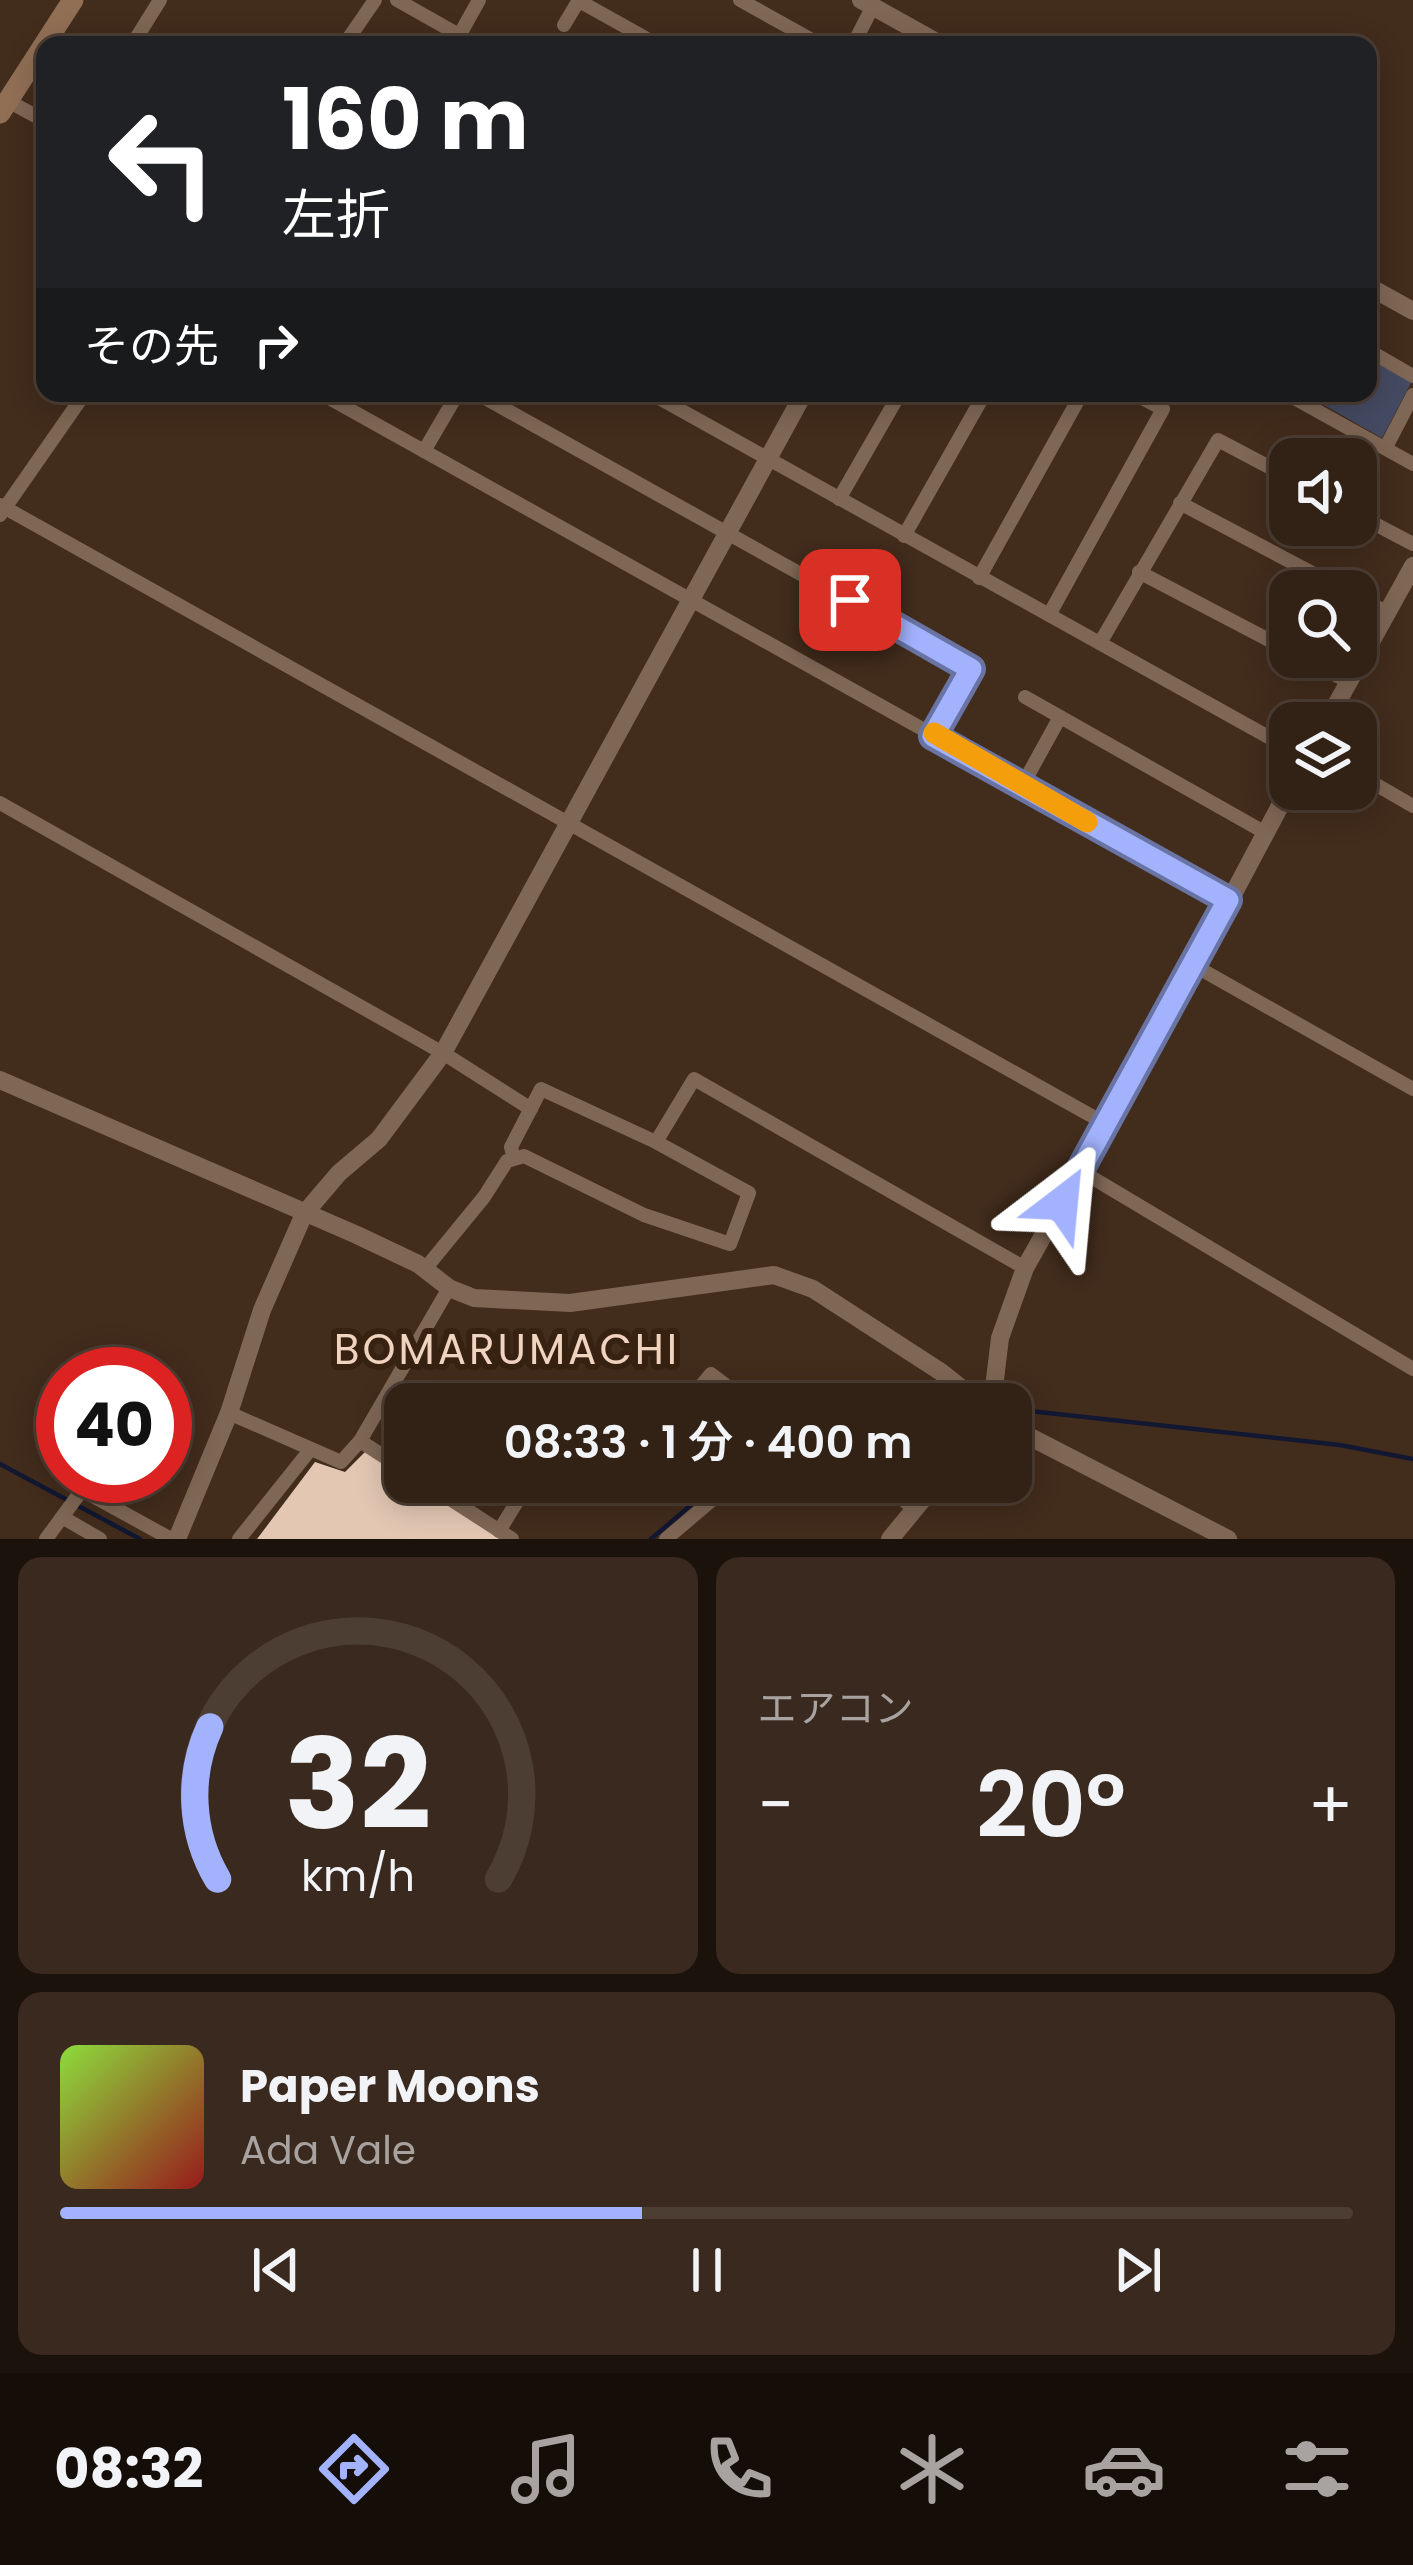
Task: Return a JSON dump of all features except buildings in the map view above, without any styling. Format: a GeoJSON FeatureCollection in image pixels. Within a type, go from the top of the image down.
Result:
{"type":"FeatureCollection","features":[{"type":"Feature","properties":{"kind":"main road"},"geometry":{"type":"LineString","coordinates":[[50,36],[73,0]]}},
{"type":"Feature","properties":{"kind":"main road"},"geometry":{"type":"LineString","coordinates":[[4,107],[36,57]]}},
{"type":"Feature","properties":{"kind":"street"},"geometry":{"type":"LineString","coordinates":[[138,36],[160,0]]}},
{"type":"Feature","properties":{"kind":"street"},"geometry":{"type":"LineString","coordinates":[[350,36],[375,0]]}},
{"type":"Feature","properties":{"kind":"street"},"geometry":{"type":"LineString","coordinates":[[397,0],[451,36]]}},
{"type":"Feature","properties":{"kind":"street"},"geometry":{"type":"LineString","coordinates":[[459,36],[479,0]]}},
{"type":"Feature","properties":{"kind":"street"},"geometry":{"type":"LineString","coordinates":[[740,0],[805,36]]}},
{"type":"Feature","properties":{"kind":"street"},"geometry":{"type":"LineString","coordinates":[[564,25],[579,1],[642,36]]}},
{"type":"Feature","properties":{"kind":"street"},"geometry":{"type":"LineString","coordinates":[[856,36],[867,3],[926,36]]}},
{"type":"Feature","properties":{"kind":"street"},"geometry":{"type":"LineString","coordinates":[[4,107],[36,118]]}},
{"type":"Feature","properties":{"kind":"street"},"geometry":{"type":"LineString","coordinates":[[1377,291],[1413,311]]}},
{"type":"Feature","properties":{"kind":"street"},"geometry":{"type":"LineString","coordinates":[[1377,355],[1413,376]]}},
{"type":"Feature","properties":{"kind":"street"},"geometry":{"type":"LineString","coordinates":[[1386,447],[1413,394]]}},
{"type":"Feature","properties":{"kind":"street"},"geometry":{"type":"LineString","coordinates":[[79,402],[2,509],[1106,1124]]}},
{"type":"Feature","properties":{"kind":"street"},"geometry":{"type":"LineString","coordinates":[[336,402],[1228,900]]}},
{"type":"Feature","properties":{"kind":"street"},"geometry":{"type":"LineString","coordinates":[[424,451],[453,402]]}},
{"type":"Feature","properties":{"kind":"street"},"geometry":{"type":"LineString","coordinates":[[492,402],[989,679]]}},
{"type":"Feature","properties":{"kind":"street"},"geometry":{"type":"LineString","coordinates":[[667,402],[1269,737]]}},
{"type":"Feature","properties":{"kind":"street"},"geometry":{"type":"LineString","coordinates":[[46,1539],[82,1490],[174,1539],[229,1413],[262,1310],[304,1214],[339,1173],[379,1138],[443,1053],[799,402]]}},
{"type":"Feature","properties":{"kind":"street"},"geometry":{"type":"LineString","coordinates":[[839,499],[894,402]]}},
{"type":"Feature","properties":{"kind":"street"},"geometry":{"type":"LineString","coordinates":[[904,536],[980,402]]}},
{"type":"Feature","properties":{"kind":"street"},"geometry":{"type":"LineString","coordinates":[[979,578],[1077,402]]}},
{"type":"Feature","properties":{"kind":"street"},"geometry":{"type":"LineString","coordinates":[[1049,615],[1163,409],[1150,402]]}},
{"type":"Feature","properties":{"kind":"street"},"geometry":{"type":"LineString","coordinates":[[1302,402],[1413,464]]}},
{"type":"Feature","properties":{"kind":"street"},"geometry":{"type":"LineString","coordinates":[[1100,643],[1217,440],[1269,467]]}},
{"type":"Feature","properties":{"kind":"street"},"geometry":{"type":"LineString","coordinates":[[1180,503],[1306,570]]}},
{"type":"Feature","properties":{"kind":"street"},"geometry":{"type":"LineString","coordinates":[[1377,525],[1413,544]]}},
{"type":"Feature","properties":{"kind":"street"},"geometry":{"type":"LineString","coordinates":[[1338,702],[1413,566]]}},
{"type":"Feature","properties":{"kind":"street"},"geometry":{"type":"LineString","coordinates":[[1139,572],[1269,640]]}},
{"type":"Feature","properties":{"kind":"street"},"geometry":{"type":"LineString","coordinates":[[1377,607],[1386,612]]}},
{"type":"Feature","properties":{"kind":"street"},"geometry":{"type":"LineString","coordinates":[[933,736],[971,669]]}},
{"type":"Feature","properties":{"kind":"street"},"geometry":{"type":"LineString","coordinates":[[1341,678],[1349,682]]}},
{"type":"Feature","properties":{"kind":"street"},"geometry":{"type":"LineString","coordinates":[[1025,697],[1264,832]]}},
{"type":"Feature","properties":{"kind":"street"},"geometry":{"type":"LineString","coordinates":[[1022,786],[1060,717]]}},
{"type":"Feature","properties":{"kind":"street"},"geometry":{"type":"LineString","coordinates":[[1377,785],[1413,806]]}},
{"type":"Feature","properties":{"kind":"street"},"geometry":{"type":"LineString","coordinates":[[0,803],[443,1053],[531,1109]]}},
{"type":"Feature","properties":{"kind":"street"},"geometry":{"type":"LineString","coordinates":[[995,1383],[1000,1338],[1025,1268],[1277,810]]}},
{"type":"Feature","properties":{"kind":"street"},"geometry":{"type":"LineString","coordinates":[[1195,966],[1413,1089]]}},
{"type":"Feature","properties":{"kind":"street"},"geometry":{"type":"LineString","coordinates":[[656,1142],[694,1079],[1025,1268]]}},
{"type":"Feature","properties":{"kind":"street"},"geometry":{"type":"LineString","coordinates":[[0,1081],[425,1269],[449,1288],[474,1298],[570,1304],[774,1275],[813,1289],[955,1383]]}},
{"type":"Feature","properties":{"kind":"street"},"geometry":{"type":"LineString","coordinates":[[425,1269],[507,1161],[514,1159],[524,1156],[644,1215],[730,1244],[749,1193],[656,1142],[542,1089],[511,1148],[514,1159]]}},
{"type":"Feature","properties":{"kind":"street"},"geometry":{"type":"LineString","coordinates":[[1081,1171],[1413,1369]]}},
{"type":"Feature","properties":{"kind":"street"},"geometry":{"type":"LineString","coordinates":[[229,1413],[341,1462],[360,1441],[449,1288]]}},
{"type":"Feature","properties":{"kind":"street"},"geometry":{"type":"LineString","coordinates":[[1032,1438],[1228,1539]]}},
{"type":"Feature","properties":{"kind":"street"},"geometry":{"type":"LineString","coordinates":[[360,1441],[384,1456]]}},
{"type":"Feature","properties":{"kind":"street"},"geometry":{"type":"LineString","coordinates":[[239,1539],[310,1450]]}},
{"type":"Feature","properties":{"kind":"street"},"geometry":{"type":"LineString","coordinates":[[456,1503],[506,1535],[520,1503]]}},
{"type":"Feature","properties":{"kind":"street"},"geometry":{"type":"LineString","coordinates":[[667,1539],[709,1503]]}},
{"type":"Feature","properties":{"kind":"street"},"geometry":{"type":"LineString","coordinates":[[907,1503],[914,1509]]}},
{"type":"Feature","properties":{"kind":"street"},"geometry":{"type":"LineString","coordinates":[[890,1539],[919,1503]]}},
{"type":"Feature","properties":{"kind":"street"},"geometry":{"type":"LineString","coordinates":[[63,1514],[100,1539]]}},
{"type":"Feature","properties":{"kind":"shaded area"},"geometry":{"type":"Polygon","coordinates":[[[1377,362],[1412,381],[1382,438],[1319,402],[1377,402],[1377,362]]]}},
{"type":"Feature","properties":{"kind":"waterway"},"geometry":{"type":"LineString","coordinates":[[1032,1411],[1340,1445],[1413,1459]]}},
{"type":"Feature","properties":{"kind":"waterway"},"geometry":{"type":"LineString","coordinates":[[0,1464],[140,1539]]}},
{"type":"Feature","properties":{"kind":"waterway"},"geometry":{"type":"LineString","coordinates":[[651,1539],[693,1503]]}},
{"type":"Feature","properties":{"kind":"slow traffic"},"geometry":{"type":"LineString","coordinates":[[934,733],[1087,822]]}},
{"type":"Feature","properties":{"kind":"district","name":"BOMARUMACHI"},"geometry":{"type":"Point","coordinates":[507,1349]}},
{"type":"Feature","properties":{"kind":"route"},"geometry":{"type":"LineString","coordinates":[[850,600],[971,669],[933,736],[1228,900],[1062,1203]]}}]}
